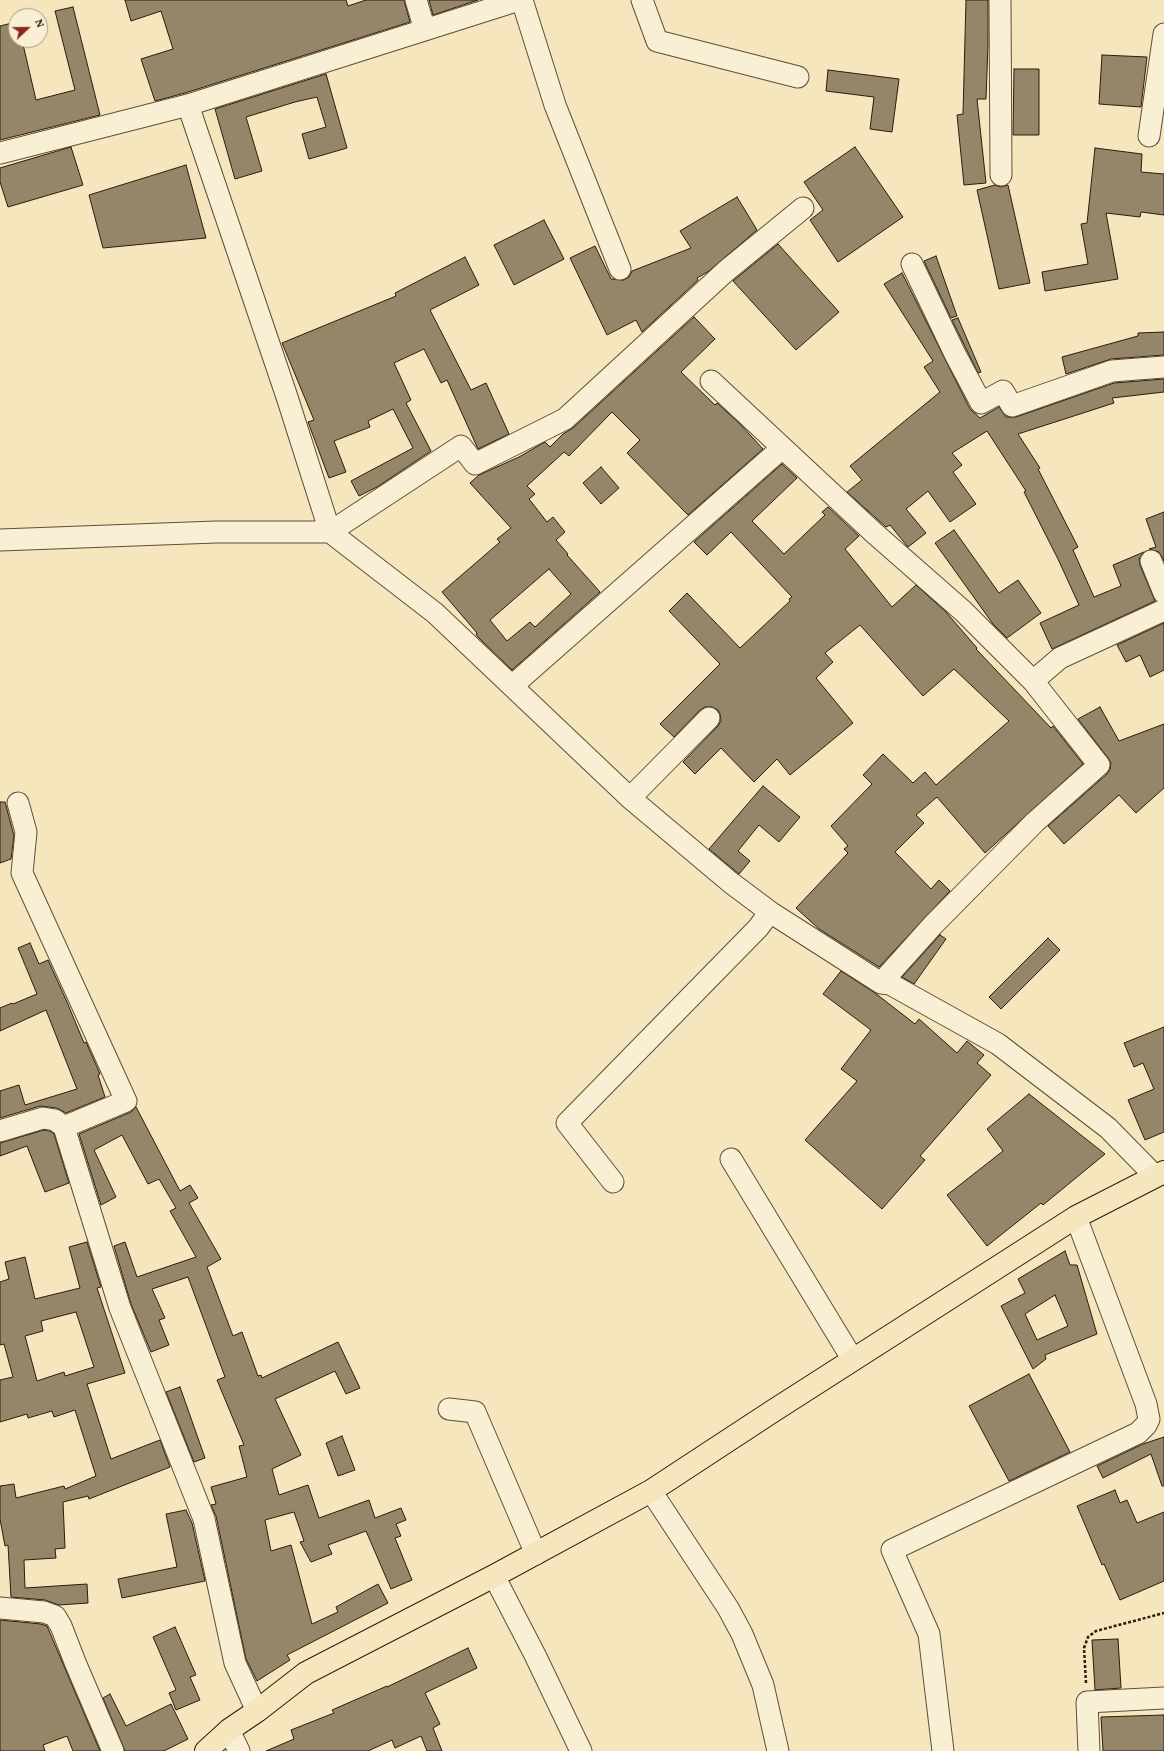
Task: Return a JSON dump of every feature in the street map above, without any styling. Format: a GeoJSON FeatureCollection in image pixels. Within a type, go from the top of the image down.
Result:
{"type":"FeatureCollection","features":[{"type":"Feature","properties":{"kind":"main road"},"geometry":{"type":"LineString","coordinates":[[206,1751],[229,1730],[257,1711],[306,1673],[536,1554],[651,1491],[1076,1217],[1159,1174]]}},
{"type":"Feature","properties":{"kind":"street"},"geometry":{"type":"LineString","coordinates":[[416,0],[425,30]]}},
{"type":"Feature","properties":{"kind":"street"},"geometry":{"type":"LineString","coordinates":[[0,153],[188,104],[518,0]]}},
{"type":"Feature","properties":{"kind":"street"},"geometry":{"type":"LineString","coordinates":[[522,0],[555,105],[620,269]]}},
{"type":"Feature","properties":{"kind":"street"},"geometry":{"type":"LineString","coordinates":[[642,0],[657,41],[798,77]]}},
{"type":"Feature","properties":{"kind":"street"},"geometry":{"type":"LineString","coordinates":[[1000,0],[1001,175]]}},
{"type":"Feature","properties":{"kind":"street"},"geometry":{"type":"LineString","coordinates":[[1149,136],[1164,34]]}},
{"type":"Feature","properties":{"kind":"street"},"geometry":{"type":"LineString","coordinates":[[188,104],[288,397],[330,532],[435,613],[630,798],[770,912],[881,983],[890,984],[998,1044],[1108,1128],[1159,1174]]}},
{"type":"Feature","properties":{"kind":"street"},"geometry":{"type":"LineString","coordinates":[[0,540],[216,532],[330,532],[461,446],[476,464],[565,419],[726,271],[803,208]]}},
{"type":"Feature","properties":{"kind":"street"},"geometry":{"type":"LineString","coordinates":[[912,264],[955,354],[981,403],[1003,391],[1012,406],[1112,371],[1164,366]]}},
{"type":"Feature","properties":{"kind":"street"},"geometry":{"type":"LineString","coordinates":[[711,380],[873,532],[964,611],[1033,681],[1099,765],[1035,822],[933,924],[881,983]]}},
{"type":"Feature","properties":{"kind":"street"},"geometry":{"type":"LineString","coordinates":[[512,686],[782,448]]}},
{"type":"Feature","properties":{"kind":"street"},"geometry":{"type":"LineString","coordinates":[[1151,561],[1164,593]]}},
{"type":"Feature","properties":{"kind":"street"},"geometry":{"type":"LineString","coordinates":[[1033,681],[1060,658],[1164,610]]}},
{"type":"Feature","properties":{"kind":"street"},"geometry":{"type":"LineString","coordinates":[[630,798],[709,718]]}},
{"type":"Feature","properties":{"kind":"street"},"geometry":{"type":"LineString","coordinates":[[18,803],[26,832],[22,873],[126,1101],[64,1126]]}},
{"type":"Feature","properties":{"kind":"street"},"geometry":{"type":"LineString","coordinates":[[613,1182],[567,1123],[758,928],[770,912]]}},
{"type":"Feature","properties":{"kind":"street"},"geometry":{"type":"LineString","coordinates":[[0,1131],[43,1118],[55,1120],[64,1126],[120,1308],[204,1519],[235,1663],[257,1711]]}},
{"type":"Feature","properties":{"kind":"street"},"geometry":{"type":"LineString","coordinates":[[731,1159],[853,1360]]}},
{"type":"Feature","properties":{"kind":"street"},"geometry":{"type":"LineString","coordinates":[[943,1751],[929,1634],[892,1550],[1138,1433],[1146,1425],[1149,1419],[1146,1404],[1076,1217]]}},
{"type":"Feature","properties":{"kind":"street"},"geometry":{"type":"LineString","coordinates":[[449,1409],[475,1412],[536,1554]]}},
{"type":"Feature","properties":{"kind":"street"},"geometry":{"type":"LineString","coordinates":[[651,1491],[728,1608],[742,1634],[763,1686],[778,1751]]}},
{"type":"Feature","properties":{"kind":"street"},"geometry":{"type":"LineString","coordinates":[[494,1576],[535,1655],[581,1751]]}},
{"type":"Feature","properties":{"kind":"street"},"geometry":{"type":"LineString","coordinates":[[0,1608],[44,1612],[55,1616],[61,1626],[113,1751]]}},
{"type":"Feature","properties":{"kind":"street"},"geometry":{"type":"LineString","coordinates":[[1089,1751],[1087,1702],[1164,1698]]}},
{"type":"Feature","properties":{"kind":"street"},"geometry":{"type":"LineString","coordinates":[[229,1730],[239,1751]]}},
{"type":"Feature","properties":{"kind":"path"},"geometry":{"type":"LineString","coordinates":[[1087,1702],[1084,1648],[1088,1637],[1096,1631],[1164,1613]]}},
{"type":"Feature","properties":{"kind":"building"},"geometry":{"type":"Polygon","coordinates":[[[125,0],[346,0],[348,6],[366,0],[404,0],[410,22],[185,93],[155,101],[141,59],[173,49],[161,11],[131,21],[125,0]]]}},
{"type":"Feature","properties":{"kind":"building"},"geometry":{"type":"Polygon","coordinates":[[[429,0],[478,0],[433,15],[429,0]]]}},
{"type":"Feature","properties":{"kind":"building"},"geometry":{"type":"Polygon","coordinates":[[[966,0],[988,0],[988,44],[986,99],[977,99],[986,183],[964,185],[957,115],[963,114],[966,0]]]}},
{"type":"Feature","properties":{"kind":"building"},"geometry":{"type":"Polygon","coordinates":[[[73,7],[100,115],[0,140],[0,26],[8,24],[8,48],[24,48],[36,100],[75,90],[55,11],[73,7]]]}},
{"type":"Feature","properties":{"kind":"building"},"geometry":{"type":"Polygon","coordinates":[[[1102,55],[1147,57],[1141,107],[1099,104],[1102,55]]]}},
{"type":"Feature","properties":{"kind":"building"},"geometry":{"type":"Polygon","coordinates":[[[1014,69],[1039,69],[1039,135],[1013,135],[1014,69]]]}},
{"type":"Feature","properties":{"kind":"building"},"geometry":{"type":"Polygon","coordinates":[[[828,70],[899,79],[892,132],[870,129],[874,97],[826,91],[828,70]]]}},
{"type":"Feature","properties":{"kind":"building"},"geometry":{"type":"Polygon","coordinates":[[[326,74],[347,148],[309,159],[302,134],[326,127],[317,97],[295,102],[246,117],[262,171],[235,179],[215,109],[326,74]]]}},
{"type":"Feature","properties":{"kind":"building"},"geometry":{"type":"Polygon","coordinates":[[[71,147],[83,185],[8,207],[0,182],[0,168],[71,147]]]}},
{"type":"Feature","properties":{"kind":"building"},"geometry":{"type":"Polygon","coordinates":[[[855,147],[903,217],[838,262],[810,220],[823,210],[804,182],[855,147]]]}},
{"type":"Feature","properties":{"kind":"building"},"geometry":{"type":"Polygon","coordinates":[[[1095,148],[1142,154],[1141,172],[1164,174],[1164,215],[1141,212],[1140,217],[1106,213],[1118,279],[1045,291],[1042,272],[1088,264],[1081,224],[1087,223],[1095,148]]]}},
{"type":"Feature","properties":{"kind":"building"},"geometry":{"type":"Polygon","coordinates":[[[186,165],[206,238],[103,248],[89,195],[186,165]]]}},
{"type":"Feature","properties":{"kind":"building"},"geometry":{"type":"Polygon","coordinates":[[[995,185],[1001,187],[1008,185],[1030,283],[999,289],[977,190],[995,185]]]}},
{"type":"Feature","properties":{"kind":"building"},"geometry":{"type":"Polygon","coordinates":[[[737,197],[757,230],[709,271],[697,278],[698,280],[642,332],[636,320],[607,335],[570,258],[595,246],[611,279],[624,280],[629,277],[632,271],[691,248],[680,231],[737,197]]]}},
{"type":"Feature","properties":{"kind":"building"},"geometry":{"type":"Polygon","coordinates":[[[544,220],[564,259],[514,285],[494,245],[544,220]]]}},
{"type":"Feature","properties":{"kind":"building"},"geometry":{"type":"Polygon","coordinates":[[[778,244],[839,312],[796,350],[733,281],[778,244]]]}},
{"type":"Feature","properties":{"kind":"building"},"geometry":{"type":"Polygon","coordinates":[[[936,256],[957,316],[951,318],[924,261],[936,256]]]}},
{"type":"Feature","properties":{"kind":"building"},"geometry":{"type":"Polygon","coordinates":[[[465,257],[479,285],[430,310],[471,390],[486,383],[509,434],[478,449],[447,380],[441,383],[424,349],[394,363],[411,400],[406,403],[431,451],[377,487],[359,496],[351,481],[413,448],[393,409],[368,421],[370,427],[334,441],[346,472],[329,478],[308,422],[314,420],[282,343],[396,296],[395,293],[465,257]]]}},
{"type":"Feature","properties":{"kind":"building"},"geometry":{"type":"Polygon","coordinates":[[[902,273],[970,409],[980,418],[999,407],[1006,417],[1016,417],[1114,383],[1164,379],[1164,392],[1112,398],[1114,403],[1018,434],[1040,468],[1038,469],[1078,547],[1073,550],[1094,597],[1121,586],[1113,565],[1144,552],[1139,559],[1140,565],[1155,601],[1052,649],[1040,623],[1079,605],[1058,559],[1024,492],[1026,491],[987,431],[952,453],[962,465],[953,472],[976,504],[950,522],[928,491],[906,509],[926,533],[908,547],[890,525],[886,527],[847,492],[862,480],[850,466],[940,392],[924,367],[933,361],[884,284],[902,273]]]}},
{"type":"Feature","properties":{"kind":"building"},"geometry":{"type":"Polygon","coordinates":[[[694,317],[715,339],[681,372],[715,405],[717,403],[739,423],[763,449],[688,515],[627,453],[640,440],[612,412],[569,456],[564,452],[527,486],[535,494],[529,499],[547,522],[553,517],[565,532],[556,540],[568,554],[567,555],[600,592],[512,670],[478,637],[476,634],[477,633],[442,592],[500,542],[497,539],[511,528],[470,483],[479,475],[519,457],[545,442],[550,447],[563,434],[573,428],[694,317]],[[549,569],[490,620],[507,641],[530,622],[535,627],[571,594],[549,569]]]}},
{"type":"Feature","properties":{"kind":"building"},"geometry":{"type":"Polygon","coordinates":[[[958,318],[981,372],[978,373],[952,320],[958,318]]]}},
{"type":"Feature","properties":{"kind":"building"},"geometry":{"type":"Polygon","coordinates":[[[1164,332],[1164,355],[1111,359],[1066,374],[1062,357],[1138,336],[1138,333],[1164,332]]]}},
{"type":"Feature","properties":{"kind":"building"},"geometry":{"type":"Polygon","coordinates":[[[782,464],[797,478],[752,521],[784,554],[825,515],[822,512],[828,507],[859,536],[845,549],[892,607],[916,585],[946,612],[977,648],[976,649],[1051,728],[1053,726],[1083,764],[985,853],[937,797],[916,815],[924,823],[895,852],[931,889],[939,880],[950,891],[879,967],[819,929],[796,908],[848,853],[844,849],[848,846],[831,826],[872,784],[863,775],[883,754],[913,783],[925,772],[936,785],[1009,721],[954,669],[923,696],[860,625],[825,653],[833,662],[816,678],[853,723],[790,775],[777,759],[754,782],[721,748],[695,774],[683,762],[718,726],[721,721],[718,710],[712,707],[705,707],[700,710],[674,737],[660,724],[720,664],[669,611],[687,593],[740,648],[790,601],[789,599],[792,597],[731,532],[707,555],[694,542],[782,464]]]}},
{"type":"Feature","properties":{"kind":"building"},"geometry":{"type":"Polygon","coordinates":[[[601,467],[619,488],[601,504],[583,483],[601,467]]]}},
{"type":"Feature","properties":{"kind":"building"},"geometry":{"type":"Polygon","coordinates":[[[1164,512],[1164,561],[1159,552],[1149,549],[1156,547],[1146,519],[1164,512]]]}},
{"type":"Feature","properties":{"kind":"building"},"geometry":{"type":"Polygon","coordinates":[[[954,530],[999,593],[1018,580],[1041,613],[1007,638],[993,624],[935,543],[954,530]]]}},
{"type":"Feature","properties":{"kind":"building"},"geometry":{"type":"Polygon","coordinates":[[[1164,623],[1164,670],[1150,677],[1140,655],[1126,662],[1117,645],[1164,623]]]}},
{"type":"Feature","properties":{"kind":"building"},"geometry":{"type":"Polygon","coordinates":[[[1100,707],[1119,741],[1164,724],[1164,788],[1136,813],[1119,795],[1064,844],[1048,826],[1107,774],[1110,769],[1111,763],[1108,758],[1078,719],[1100,707]]]}},
{"type":"Feature","properties":{"kind":"building"},"geometry":{"type":"Polygon","coordinates":[[[763,786],[800,817],[779,842],[759,825],[738,851],[750,861],[739,874],[709,849],[763,786]]]}},
{"type":"Feature","properties":{"kind":"building"},"geometry":{"type":"Polygon","coordinates":[[[0,802],[5,802],[14,836],[11,859],[0,863],[0,802]]]}},
{"type":"Feature","properties":{"kind":"building"},"geometry":{"type":"Polygon","coordinates":[[[940,935],[946,939],[914,984],[902,977],[940,935]]]}},
{"type":"Feature","properties":{"kind":"building"},"geometry":{"type":"Polygon","coordinates":[[[1048,938],[1060,950],[1001,1009],[989,997],[1048,938]]]}},
{"type":"Feature","properties":{"kind":"building"},"geometry":{"type":"Polygon","coordinates":[[[30,943],[39,964],[48,960],[84,1043],[86,1042],[100,1074],[98,1075],[105,1097],[66,1113],[57,1108],[40,1106],[0,1118],[0,1091],[19,1085],[25,1105],[77,1089],[46,1010],[0,1031],[0,1008],[37,994],[18,948],[30,943]]]}},
{"type":"Feature","properties":{"kind":"building"},"geometry":{"type":"Polygon","coordinates":[[[841,971],[875,993],[915,1024],[919,1019],[957,1053],[967,1041],[984,1055],[977,1063],[991,1075],[920,1156],[925,1160],[882,1209],[805,1140],[857,1081],[841,1069],[871,1030],[823,994],[841,971]]]}},
{"type":"Feature","properties":{"kind":"building"},"geometry":{"type":"Polygon","coordinates":[[[1164,1027],[1164,1132],[1145,1140],[1128,1100],[1154,1089],[1143,1063],[1134,1067],[1124,1043],[1164,1027]]]}},
{"type":"Feature","properties":{"kind":"building"},"geometry":{"type":"Polygon","coordinates":[[[1029,1094],[1105,1154],[1043,1205],[1041,1203],[987,1246],[947,1195],[1003,1151],[987,1129],[1029,1094]]]}},
{"type":"Feature","properties":{"kind":"building"},"geometry":{"type":"Polygon","coordinates":[[[136,1107],[180,1191],[190,1185],[198,1198],[189,1203],[221,1259],[207,1267],[233,1336],[242,1332],[258,1376],[261,1375],[262,1378],[338,1342],[360,1388],[346,1394],[335,1371],[275,1399],[301,1455],[272,1469],[279,1495],[308,1485],[319,1518],[369,1500],[375,1518],[401,1508],[406,1520],[396,1524],[401,1536],[395,1538],[412,1580],[391,1589],[366,1531],[328,1545],[332,1554],[311,1562],[300,1542],[304,1541],[294,1512],[265,1520],[271,1551],[291,1545],[312,1624],[338,1612],[336,1607],[378,1584],[388,1603],[287,1655],[290,1660],[257,1681],[246,1659],[216,1516],[211,1505],[216,1504],[211,1487],[247,1477],[239,1446],[244,1445],[217,1380],[225,1377],[188,1277],[152,1289],[165,1318],[159,1320],[169,1345],[151,1352],[131,1304],[114,1246],[125,1242],[137,1277],[196,1257],[170,1211],[176,1208],[159,1179],[148,1184],[122,1135],[94,1150],[116,1197],[101,1205],[79,1134],[131,1112],[136,1107]]]}},
{"type":"Feature","properties":{"kind":"building"},"geometry":{"type":"Polygon","coordinates":[[[44,1130],[50,1131],[54,1134],[69,1183],[45,1192],[27,1146],[0,1156],[0,1143],[44,1130]]]}},
{"type":"Feature","properties":{"kind":"building"},"geometry":{"type":"Polygon","coordinates":[[[87,1242],[101,1287],[97,1288],[125,1373],[87,1384],[111,1459],[160,1440],[170,1467],[89,1499],[88,1496],[63,1502],[65,1548],[55,1549],[56,1558],[24,1560],[25,1588],[87,1584],[88,1603],[59,1605],[45,1600],[11,1597],[8,1545],[5,1546],[0,1519],[0,1486],[14,1484],[16,1498],[64,1486],[65,1489],[96,1476],[75,1410],[54,1417],[52,1411],[28,1418],[27,1414],[0,1422],[0,1380],[13,1377],[4,1344],[0,1345],[0,1282],[9,1279],[5,1262],[25,1257],[35,1299],[80,1288],[69,1247],[87,1242]],[[76,1312],[41,1321],[43,1331],[25,1336],[37,1381],[64,1372],[65,1376],[94,1367],[76,1312]]]}},
{"type":"Feature","properties":{"kind":"building"},"geometry":{"type":"Polygon","coordinates":[[[1065,1251],[1070,1265],[1077,1265],[1097,1334],[1045,1355],[1046,1359],[1033,1369],[1001,1306],[1025,1293],[1018,1279],[1065,1251]],[[1055,1295],[1025,1314],[1037,1340],[1068,1326],[1055,1295]]]}},
{"type":"Feature","properties":{"kind":"building"},"geometry":{"type":"Polygon","coordinates":[[[1029,1374],[1070,1452],[1009,1481],[969,1406],[1029,1374]]]}},
{"type":"Feature","properties":{"kind":"building"},"geometry":{"type":"Polygon","coordinates":[[[180,1387],[205,1458],[194,1462],[166,1392],[180,1387]]]}},
{"type":"Feature","properties":{"kind":"building"},"geometry":{"type":"Polygon","coordinates":[[[342,1436],[355,1470],[338,1476],[326,1443],[342,1436]]]}},
{"type":"Feature","properties":{"kind":"building"},"geometry":{"type":"Polygon","coordinates":[[[1164,1437],[1164,1486],[1162,1486],[1151,1454],[1103,1478],[1097,1466],[1143,1444],[1164,1437]]]}},
{"type":"Feature","properties":{"kind":"building"},"geometry":{"type":"Polygon","coordinates":[[[1115,1490],[1120,1503],[1127,1500],[1137,1523],[1164,1512],[1164,1581],[1120,1600],[1104,1564],[1102,1565],[1077,1506],[1115,1490]]]}},
{"type":"Feature","properties":{"kind":"building"},"geometry":{"type":"Polygon","coordinates":[[[186,1510],[192,1523],[205,1581],[122,1598],[118,1579],[177,1567],[166,1514],[186,1510]]]}},
{"type":"Feature","properties":{"kind":"building"},"geometry":{"type":"Polygon","coordinates":[[[0,1620],[41,1624],[47,1626],[100,1751],[73,1751],[67,1736],[43,1745],[45,1751],[0,1751],[0,1620]]]}},
{"type":"Feature","properties":{"kind":"building"},"geometry":{"type":"Polygon","coordinates":[[[175,1627],[196,1675],[190,1677],[200,1700],[176,1710],[169,1693],[176,1690],[153,1637],[175,1627]]]}},
{"type":"Feature","properties":{"kind":"building"},"geometry":{"type":"Polygon","coordinates":[[[1118,1639],[1121,1688],[1095,1690],[1092,1640],[1118,1639]]]}},
{"type":"Feature","properties":{"kind":"building"},"geometry":{"type":"Polygon","coordinates":[[[468,1648],[477,1668],[425,1693],[440,1724],[433,1728],[442,1751],[427,1751],[421,1736],[395,1748],[392,1740],[368,1751],[266,1751],[294,1739],[291,1730],[334,1713],[332,1710],[387,1687],[468,1648]]]}},
{"type":"Feature","properties":{"kind":"building"},"geometry":{"type":"Polygon","coordinates":[[[110,1694],[126,1726],[171,1704],[188,1739],[164,1751],[125,1751],[103,1698],[110,1694]]]}},
{"type":"Feature","properties":{"kind":"building"},"geometry":{"type":"Polygon","coordinates":[[[1164,1715],[1164,1751],[1103,1751],[1101,1717],[1164,1715]]]}}]}
